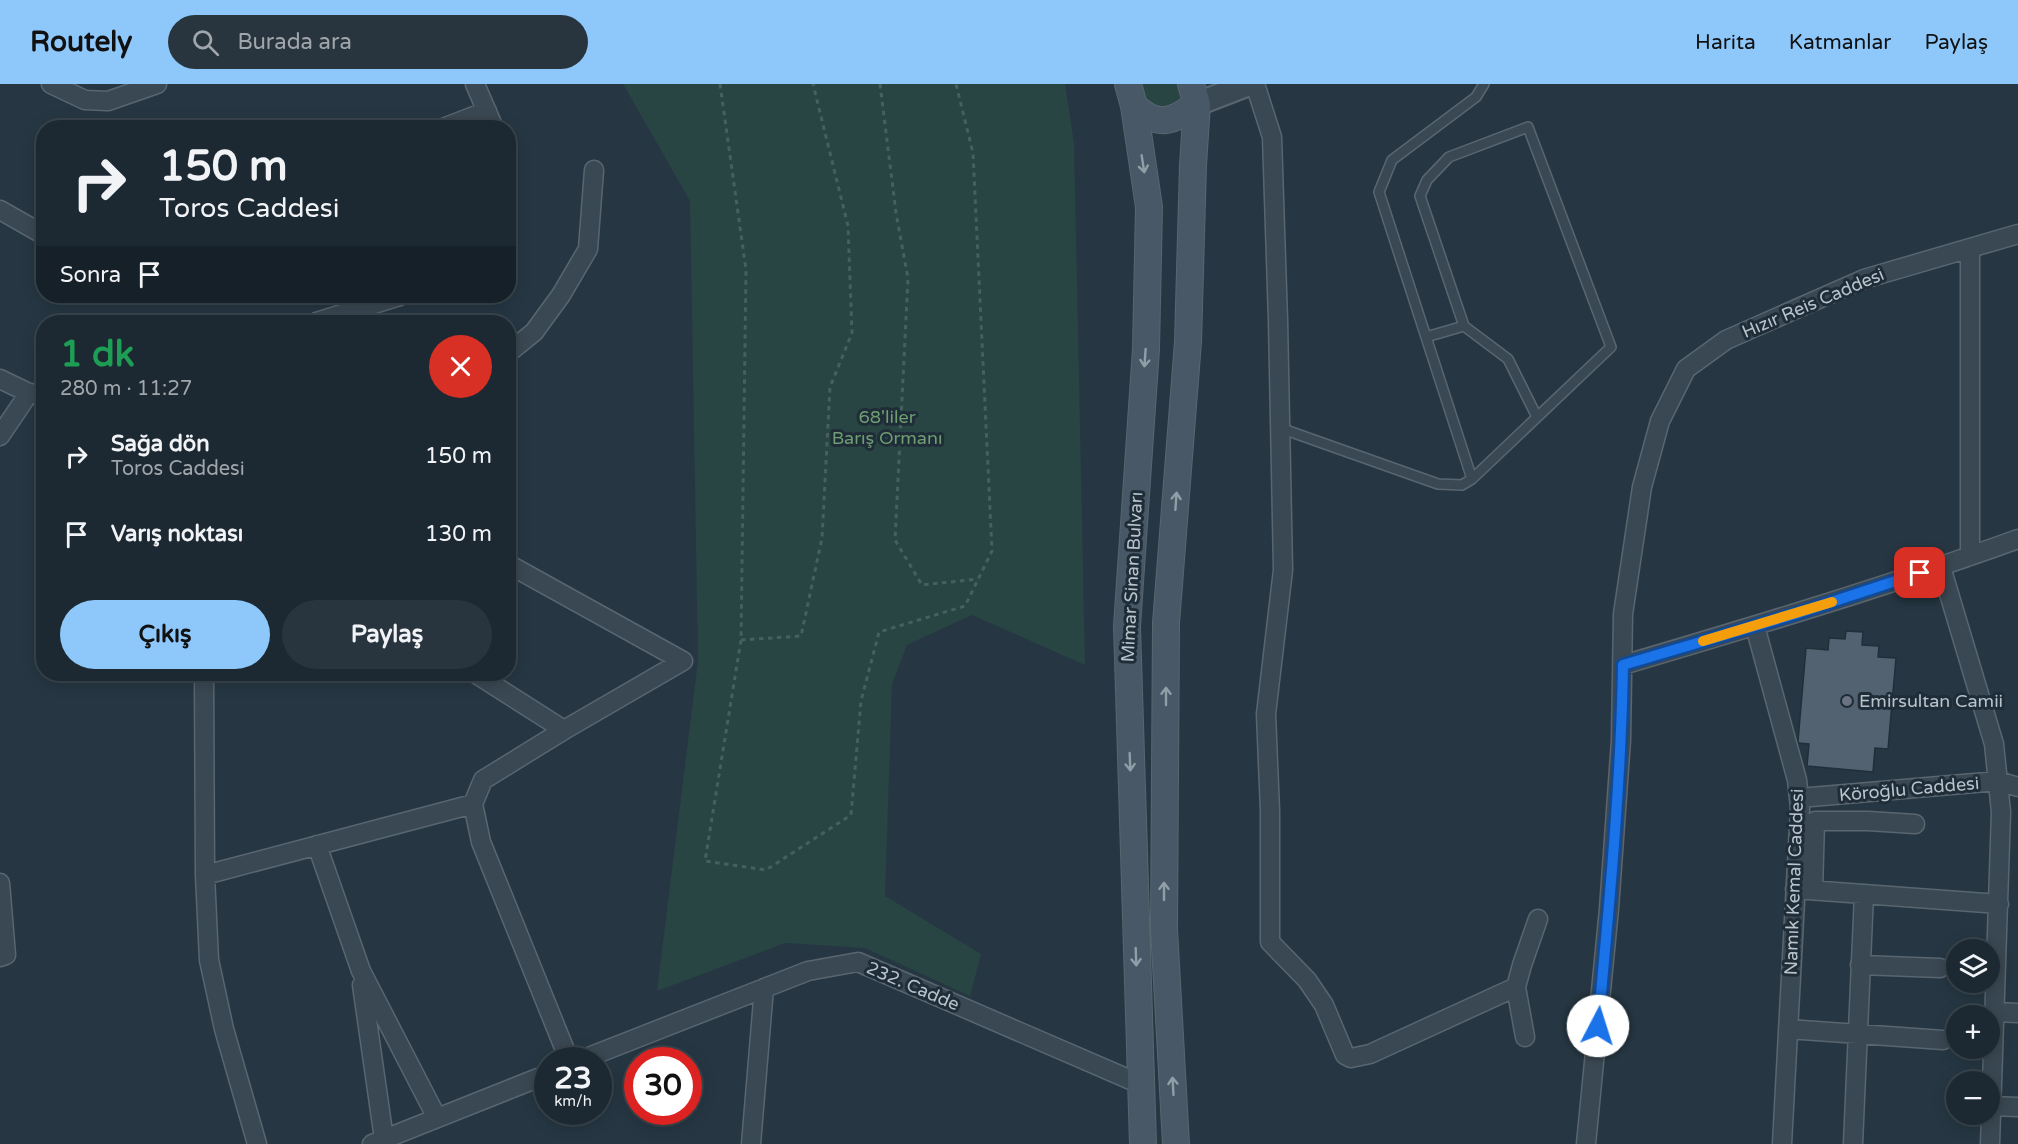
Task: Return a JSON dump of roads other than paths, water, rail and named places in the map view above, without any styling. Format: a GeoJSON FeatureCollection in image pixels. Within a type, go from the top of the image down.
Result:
{"type":"FeatureCollection","features":[{"type":"Feature","properties":{"kind":"main road"},"geometry":{"type":"LineString","coordinates":[[1130,90],[1151,118],[1161,121],[1179,117],[1194,94]]}},
{"type":"Feature","properties":{"kind":"main road","name":"Mimar Sinan Bulvarı"},"geometry":{"type":"LineString","coordinates":[[1130,90],[1149,207],[1146,349],[1126,626],[1143,1144]]}},
{"type":"Feature","properties":{"kind":"main road","name":"Mimar Sinan Bulvarı"},"geometry":{"type":"LineString","coordinates":[[1176,1144],[1164,929],[1166,622],[1188,342],[1194,94]]}},
{"type":"Feature","properties":{"kind":"street"},"geometry":{"type":"LineString","coordinates":[[51,84],[85,100],[108,101],[157,84]]}},
{"type":"Feature","properties":{"kind":"street"},"geometry":{"type":"LineString","coordinates":[[475,84],[491,119]]}},
{"type":"Feature","properties":{"kind":"street"},"geometry":{"type":"LineString","coordinates":[[1194,94],[1249,84]]}},
{"type":"Feature","properties":{"kind":"street"},"geometry":{"type":"LineString","coordinates":[[1255,84],[1272,137],[1283,570],[1266,714],[1270,811],[1270,942],[1307,980],[1324,1005],[1345,1055],[1351,1058],[1370,1054],[1516,987]]}},
{"type":"Feature","properties":{"kind":"street"},"geometry":{"type":"LineString","coordinates":[[516,347],[534,332],[561,295],[588,249],[594,170]]}},
{"type":"Feature","properties":{"kind":"street"},"geometry":{"type":"LineString","coordinates":[[0,210],[36,230]]}},
{"type":"Feature","properties":{"kind":"street","name":"Hızır Reis Caddesi"},"geometry":{"type":"LineString","coordinates":[[1623,665],[1623,614],[1642,487],[1660,421],[1686,369],[1726,340],[1864,279],[2018,234]]}},
{"type":"Feature","properties":{"kind":"street"},"geometry":{"type":"LineString","coordinates":[[1970,248],[1970,556]]}},
{"type":"Feature","properties":{"kind":"street"},"geometry":{"type":"LineString","coordinates":[[339,315],[377,303]]}},
{"type":"Feature","properties":{"kind":"street"},"geometry":{"type":"LineString","coordinates":[[0,379],[36,394],[0,435]]}},
{"type":"Feature","properties":{"kind":"street"},"geometry":{"type":"LineString","coordinates":[[1586,1144],[1610,909],[1621,740],[1623,665],[1941,567],[2018,539]]}},
{"type":"Feature","properties":{"kind":"street"},"geometry":{"type":"LineString","coordinates":[[1941,567],[1994,744],[2001,812],[1995,1005]]}},
{"type":"Feature","properties":{"kind":"street"},"geometry":{"type":"LineString","coordinates":[[516,568],[683,662],[564,730],[483,780],[473,804],[481,842],[563,1047]]}},
{"type":"Feature","properties":{"kind":"street","name":"Namık Kemal Caddesi"},"geometry":{"type":"LineString","coordinates":[[1755,626],[1797,780],[1804,889],[1788,1029],[1782,1144]]}},
{"type":"Feature","properties":{"kind":"street"},"geometry":{"type":"LineString","coordinates":[[204,681],[208,960],[224,1029],[257,1144]]}},
{"type":"Feature","properties":{"kind":"street"},"geometry":{"type":"LineString","coordinates":[[487,681],[564,730]]}},
{"type":"Feature","properties":{"kind":"street","name":"Köroğlu Caddesi"},"geometry":{"type":"LineString","coordinates":[[1799,798],[1998,781],[2018,787]]}},
{"type":"Feature","properties":{"kind":"street"},"geometry":{"type":"LineString","coordinates":[[1869,821],[1871,792]]}},
{"type":"Feature","properties":{"kind":"street"},"geometry":{"type":"LineString","coordinates":[[205,875],[473,804]]}},
{"type":"Feature","properties":{"kind":"street"},"geometry":{"type":"LineString","coordinates":[[1915,824],[1815,821],[1804,889],[1999,904]]}},
{"type":"Feature","properties":{"kind":"street"},"geometry":{"type":"LineString","coordinates":[[317,845],[361,971],[437,1118]]}},
{"type":"Feature","properties":{"kind":"street"},"geometry":{"type":"LineString","coordinates":[[0,883],[6,955],[0,957]]}},
{"type":"Feature","properties":{"kind":"street"},"geometry":{"type":"LineString","coordinates":[[1852,1144],[1864,894]]}},
{"type":"Feature","properties":{"kind":"street"},"geometry":{"type":"LineString","coordinates":[[1526,1037],[1516,987],[1538,920]]}},
{"type":"Feature","properties":{"kind":"street","name":"232. Cadde"},"geometry":{"type":"LineString","coordinates":[[612,1048],[808,971],[858,962],[1140,1084]]}},
{"type":"Feature","properties":{"kind":"street"},"geometry":{"type":"LineString","coordinates":[[1860,965],[1940,968]]}},
{"type":"Feature","properties":{"kind":"street"},"geometry":{"type":"LineString","coordinates":[[361,971],[378,1142],[534,1080]]}},
{"type":"Feature","properties":{"kind":"street"},"geometry":{"type":"LineString","coordinates":[[751,1144],[764,988]]}},
{"type":"Feature","properties":{"kind":"street"},"geometry":{"type":"LineString","coordinates":[[2000,1012],[2018,1014]]}},
{"type":"Feature","properties":{"kind":"street"},"geometry":{"type":"LineString","coordinates":[[1788,1029],[1943,1040]]}},
{"type":"Feature","properties":{"kind":"street"},"geometry":{"type":"LineString","coordinates":[[2000,1106],[2018,1107]]}},
{"type":"Feature","properties":{"kind":"street"},"geometry":{"type":"LineString","coordinates":[[1990,1144],[1991,1125]]}},
{"type":"Feature","properties":{"kind":"lane"},"geometry":{"type":"LineString","coordinates":[[1473,479],[1379,192],[1392,160],[1476,97],[1484,84]]}},
{"type":"Feature","properties":{"kind":"lane"},"geometry":{"type":"LineString","coordinates":[[1280,428],[1438,484],[1462,485],[1473,479],[1611,346],[1528,127],[1449,157],[1427,180],[1420,196],[1464,326],[1508,359],[1537,417]]}},
{"type":"Feature","properties":{"kind":"lane"},"geometry":{"type":"LineString","coordinates":[[1426,336],[1464,326]]}},
{"type":"Feature","properties":{"kind":"place","name":"Emirsultan Camii"},"geometry":{"type":"Point","coordinates":[1847,701]}},
{"type":"Feature","properties":{"kind":"park label","name":"68'liler Barış Ormanı"},"geometry":{"type":"Point","coordinates":[887,427]}}]}
